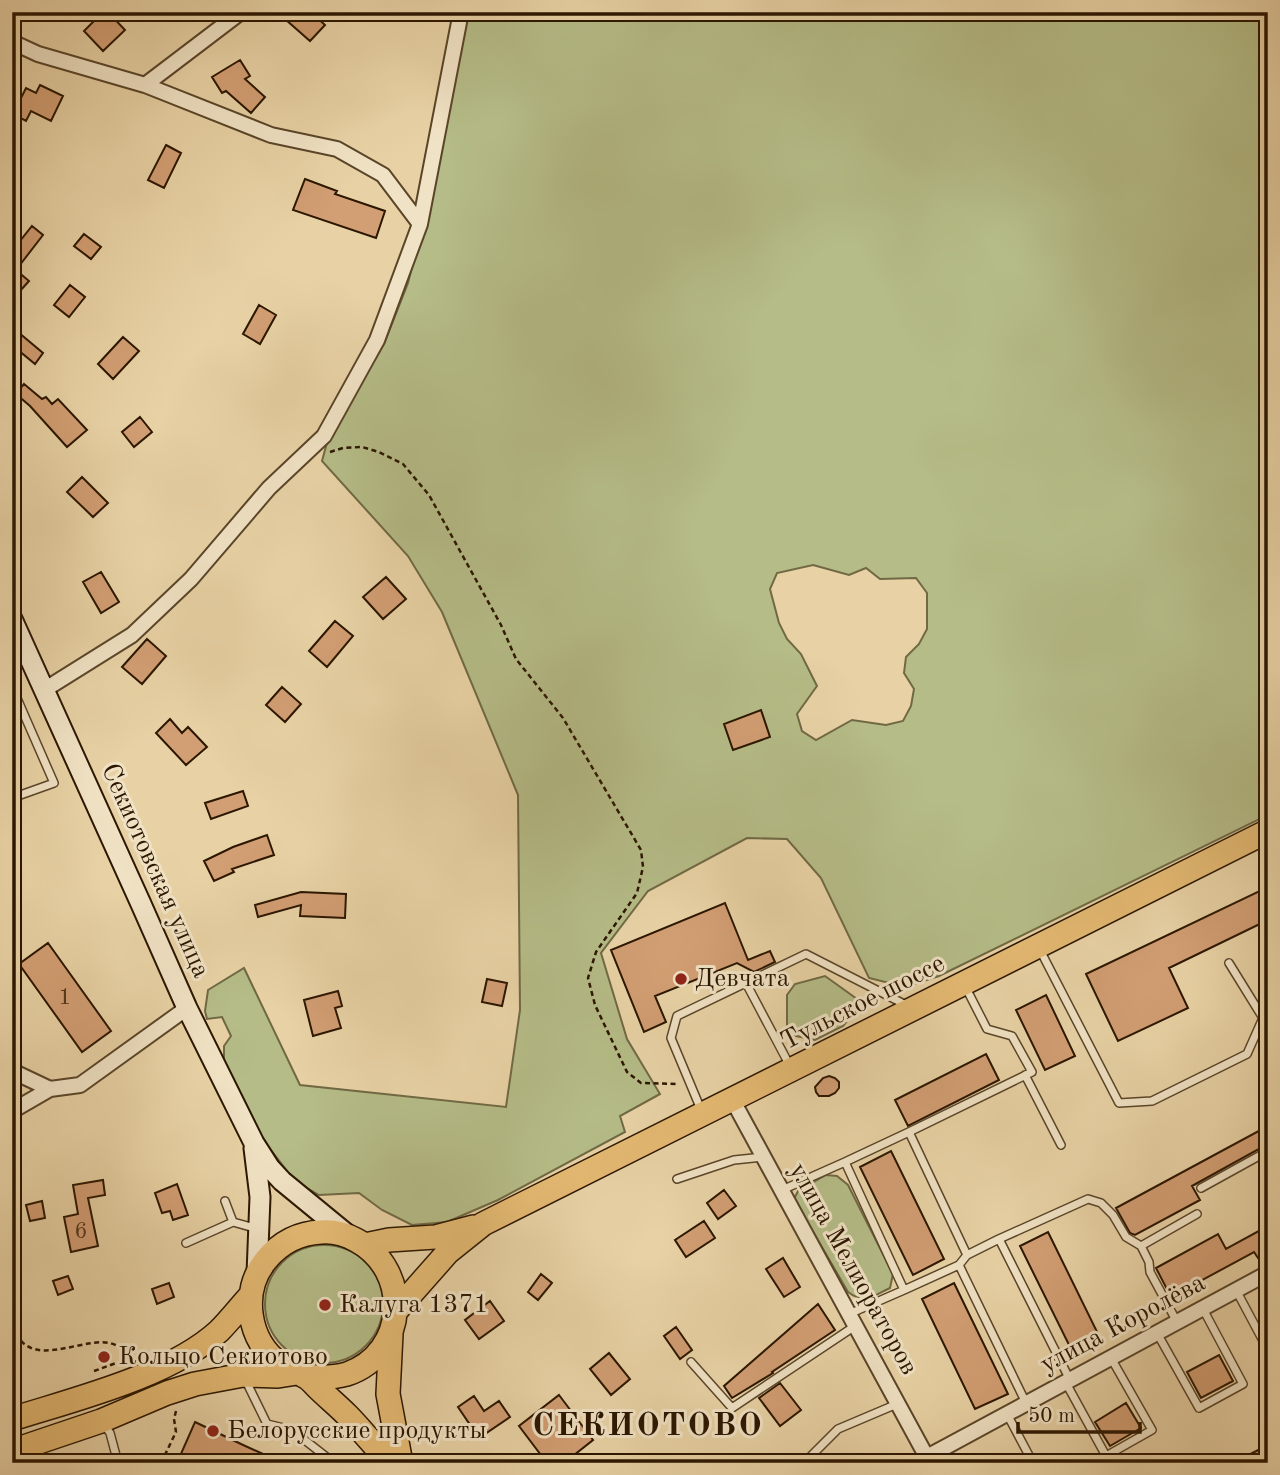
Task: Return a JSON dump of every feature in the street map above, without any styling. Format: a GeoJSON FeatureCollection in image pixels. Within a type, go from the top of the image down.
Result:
{"type":"FeatureCollection","features":[{"type":"Feature","properties":{"kind":"main road","name":"Секиотовская улица"},"geometry":{"type":"LineString","coordinates":[[12,619],[19,656],[44,690],[187,1007],[254,1143]]}},
{"type":"Feature","properties":{"kind":"main road","name":"Тульское шоссе"},"geometry":{"type":"LineString","coordinates":[[483,1224],[1268,831]]}},
{"type":"Feature","properties":{"kind":"main road"},"geometry":{"type":"LineString","coordinates":[[254,1143],[260,1197],[251,1315],[260,1342],[272,1358],[301,1375],[345,1413],[390,1463]]}},
{"type":"Feature","properties":{"kind":"main road"},"geometry":{"type":"LineString","coordinates":[[254,1143],[282,1181],[357,1240],[383,1263],[390,1274],[394,1286],[388,1394],[401,1463]]}},
{"type":"Feature","properties":{"kind":"main road"},"geometry":{"type":"LineString","coordinates":[[12,1419],[117,1385],[190,1353],[217,1332],[254,1285],[263,1264],[271,1254],[301,1235],[326,1232],[357,1240],[389,1240],[435,1237],[483,1224]]}},
{"type":"Feature","properties":{"kind":"main road"},"geometry":{"type":"LineString","coordinates":[[12,1451],[195,1384],[243,1375],[334,1377],[355,1370],[374,1358],[383,1346],[393,1322],[448,1252],[483,1224]]}},
{"type":"Feature","properties":{"kind":"street"},"geometry":{"type":"LineString","coordinates":[[145,85],[241,12]]}},
{"type":"Feature","properties":{"kind":"street"},"geometry":{"type":"LineString","coordinates":[[44,690],[132,635],[191,579],[270,488],[324,436],[377,341],[420,224],[461,12]]}},
{"type":"Feature","properties":{"kind":"street"},"geometry":{"type":"LineString","coordinates":[[12,41],[38,54],[145,85],[271,135],[337,149],[383,175],[420,224]]}},
{"type":"Feature","properties":{"kind":"street"},"geometry":{"type":"LineString","coordinates":[[12,1111],[50,1088],[80,1084],[187,1007]]}},
{"type":"Feature","properties":{"kind":"street"},"geometry":{"type":"LineString","coordinates":[[12,1070],[50,1088]]}},
{"type":"Feature","properties":{"kind":"street","name":"улица Мелиораторов"},"geometry":{"type":"LineString","coordinates":[[732,1099],[929,1460]]}},
{"type":"Feature","properties":{"kind":"street","name":"улица Королёва"},"geometry":{"type":"LineString","coordinates":[[929,1460],[1007,1414],[1268,1273]]}},
{"type":"Feature","properties":{"kind":"lane"},"geometry":{"type":"LineString","coordinates":[[12,466],[17,495],[12,507]]}},
{"type":"Feature","properties":{"kind":"lane"},"geometry":{"type":"LineString","coordinates":[[12,687],[54,783],[12,798]]}},
{"type":"Feature","properties":{"kind":"lane"},"geometry":{"type":"LineString","coordinates":[[1038,946],[1119,1103],[1152,1101],[1247,1054],[1263,1018],[1229,962]]}},
{"type":"Feature","properties":{"kind":"lane"},"geometry":{"type":"LineString","coordinates":[[703,1114],[671,1038],[677,1016],[806,954],[913,1009]]}},
{"type":"Feature","properties":{"kind":"lane"},"geometry":{"type":"LineString","coordinates":[[746,983],[792,1069]]}},
{"type":"Feature","properties":{"kind":"lane"},"geometry":{"type":"LineString","coordinates":[[782,1190],[1031,1072],[1012,1036],[987,1029],[964,984]]}},
{"type":"Feature","properties":{"kind":"lane"},"geometry":{"type":"LineString","coordinates":[[1025,1075],[1061,1145]]}},
{"type":"Feature","properties":{"kind":"lane"},"geometry":{"type":"LineString","coordinates":[[909,1132],[967,1255]]}},
{"type":"Feature","properties":{"kind":"lane"},"geometry":{"type":"LineString","coordinates":[[1201,1188],[1268,1151]]}},
{"type":"Feature","properties":{"kind":"lane"},"geometry":{"type":"LineString","coordinates":[[677,1179],[734,1160],[764,1157]]}},
{"type":"Feature","properties":{"kind":"lane"},"geometry":{"type":"LineString","coordinates":[[845,1162],[904,1290]]}},
{"type":"Feature","properties":{"kind":"lane"},"geometry":{"type":"LineString","coordinates":[[691,1362],[732,1408],[852,1320],[904,1290],[959,1265],[967,1255],[1088,1199],[1101,1203],[1113,1215],[1126,1237],[1141,1246],[1149,1262],[1150,1272],[1177,1322]]}},
{"type":"Feature","properties":{"kind":"lane"},"geometry":{"type":"LineString","coordinates":[[225,1201],[233,1222]]}},
{"type":"Feature","properties":{"kind":"lane"},"geometry":{"type":"LineString","coordinates":[[1141,1246],[1197,1214]]}},
{"type":"Feature","properties":{"kind":"lane"},"geometry":{"type":"LineString","coordinates":[[186,1243],[233,1222],[258,1230]]}},
{"type":"Feature","properties":{"kind":"lane"},"geometry":{"type":"LineString","coordinates":[[999,1239],[1106,1456],[1152,1430],[1111,1358]]}},
{"type":"Feature","properties":{"kind":"lane"},"geometry":{"type":"LineString","coordinates":[[959,1265],[1027,1404]]}},
{"type":"Feature","properties":{"kind":"lane"},"geometry":{"type":"LineString","coordinates":[[1236,1290],[1268,1350]]}},
{"type":"Feature","properties":{"kind":"lane"},"geometry":{"type":"LineString","coordinates":[[1157,1333],[1199,1408],[1243,1384],[1202,1308]]}},
{"type":"Feature","properties":{"kind":"lane"},"geometry":{"type":"LineString","coordinates":[[243,1375],[267,1424],[292,1430],[334,1463]]}},
{"type":"Feature","properties":{"kind":"lane"},"geometry":{"type":"LineString","coordinates":[[804,1463],[838,1429],[898,1404]]}},
{"type":"Feature","properties":{"kind":"lane"},"geometry":{"type":"LineString","coordinates":[[1007,1414],[1033,1463]]}},
{"type":"Feature","properties":{"kind":"lane"},"geometry":{"type":"LineString","coordinates":[[100,1421],[110,1433],[118,1463]]}},
{"type":"Feature","properties":{"kind":"path"},"geometry":{"type":"LineString","coordinates":[[297,461],[343,448],[362,447],[403,464],[429,495],[501,625],[516,659],[563,718],[641,850],[643,867],[637,893],[596,952],[588,978],[595,1004],[627,1072],[641,1083],[689,1083]]}},
{"type":"Feature","properties":{"kind":"path"},"geometry":{"type":"LineString","coordinates":[[12,1317],[20,1339],[33,1349],[51,1350],[113,1343],[124,1350],[127,1359]]}},
{"type":"Feature","properties":{"kind":"path"},"geometry":{"type":"LineString","coordinates":[[93,1371],[138,1355]]}},
{"type":"Feature","properties":{"kind":"path"},"geometry":{"type":"LineString","coordinates":[[161,1463],[176,1432],[176,1411]]}},
{"type":"Feature","properties":{"kind":"green space"},"geometry":{"type":"Polygon","coordinates":[[[468,12],[1268,12],[1268,815],[939,976],[905,987],[869,978],[821,878],[787,839],[747,838],[648,891],[601,953],[627,1039],[660,1094],[620,1116],[625,1132],[498,1200],[447,1222],[412,1225],[382,1210],[359,1193],[319,1195],[295,1181],[246,1118],[224,1062],[224,1046],[231,1036],[222,1017],[207,1019],[205,1011],[208,990],[244,968],[300,1085],[506,1107],[520,1010],[518,795],[442,612],[408,556],[322,461],[328,439],[384,344],[408,283],[434,179],[468,12]],[[813,565],[777,573],[770,589],[779,623],[787,639],[801,654],[817,686],[797,714],[802,731],[816,740],[852,720],[886,725],[903,721],[911,706],[914,689],[904,673],[906,657],[919,644],[927,629],[927,593],[916,578],[880,579],[866,568],[849,575],[813,565]]]}},
{"type":"Feature","properties":{"kind":"green space"},"geometry":{"type":"Polygon","coordinates":[[[825,976],[857,999],[856,1011],[843,1026],[815,1040],[796,1036],[787,1028],[787,995],[795,984],[825,976]]]}},
{"type":"Feature","properties":{"kind":"green space"},"geometry":{"type":"Polygon","coordinates":[[[826,1175],[837,1176],[848,1185],[893,1274],[890,1288],[874,1296],[864,1299],[848,1292],[794,1199],[798,1191],[826,1175]]]}},
{"type":"Feature","properties":{"kind":"green space"},"geometry":{"type":"Polygon","coordinates":[[[324,1245],[347,1250],[366,1262],[378,1281],[383,1304],[378,1327],[366,1346],[347,1358],[324,1363],[301,1358],[282,1346],[270,1327],[265,1304],[270,1281],[282,1262],[301,1250],[324,1245]]]}},
{"type":"Feature","properties":{"kind":"building"},"geometry":{"type":"Polygon","coordinates":[[[103,12],[108,12],[125,30],[103,51],[84,31],[103,12]]]}},
{"type":"Feature","properties":{"kind":"building"},"geometry":{"type":"Polygon","coordinates":[[[277,12],[311,12],[325,25],[310,41],[277,12]]]}},
{"type":"Feature","properties":{"kind":"building"},"geometry":{"type":"Polygon","coordinates":[[[240,60],[250,76],[245,79],[265,97],[251,113],[226,91],[222,93],[212,77],[240,60]]]}},
{"type":"Feature","properties":{"kind":"building"},"geometry":{"type":"Polygon","coordinates":[[[40,85],[63,96],[51,121],[31,111],[26,121],[13,114],[26,88],[36,93],[40,85]]]}},
{"type":"Feature","properties":{"kind":"building"},"geometry":{"type":"Polygon","coordinates":[[[166,145],[181,153],[164,188],[148,180],[166,145]]]}},
{"type":"Feature","properties":{"kind":"building"},"geometry":{"type":"Polygon","coordinates":[[[305,179],[337,191],[335,194],[385,211],[376,238],[293,210],[305,179]]]}},
{"type":"Feature","properties":{"kind":"building"},"geometry":{"type":"Polygon","coordinates":[[[32,226],[43,235],[16,270],[29,281],[12,300],[12,251],[32,226]]]}},
{"type":"Feature","properties":{"kind":"building"},"geometry":{"type":"Polygon","coordinates":[[[84,234],[101,247],[91,259],[74,246],[84,234]]]}},
{"type":"Feature","properties":{"kind":"building"},"geometry":{"type":"Polygon","coordinates":[[[70,285],[85,297],[69,317],[54,305],[70,285]]]}},
{"type":"Feature","properties":{"kind":"building"},"geometry":{"type":"Polygon","coordinates":[[[259,305],[276,315],[260,344],[243,334],[259,305]]]}},
{"type":"Feature","properties":{"kind":"building"},"geometry":{"type":"Polygon","coordinates":[[[12,327],[43,353],[35,364],[12,345],[12,327]]]}},
{"type":"Feature","properties":{"kind":"building"},"geometry":{"type":"Polygon","coordinates":[[[123,337],[139,351],[113,379],[98,364],[123,337]]]}},
{"type":"Feature","properties":{"kind":"building"},"geometry":{"type":"Polygon","coordinates":[[[24,384],[42,399],[46,397],[52,404],[58,399],[87,430],[67,447],[16,394],[24,384]]]}},
{"type":"Feature","properties":{"kind":"building"},"geometry":{"type":"Polygon","coordinates":[[[140,417],[152,432],[134,447],[122,432],[140,417]]]}},
{"type":"Feature","properties":{"kind":"building"},"geometry":{"type":"Polygon","coordinates":[[[82,477],[108,503],[93,517],[67,492],[82,477]]]}},
{"type":"Feature","properties":{"kind":"building"},"geometry":{"type":"Polygon","coordinates":[[[101,572],[119,602],[101,613],[83,582],[101,572]]]}},
{"type":"Feature","properties":{"kind":"building"},"geometry":{"type":"Polygon","coordinates":[[[386,577],[406,599],[383,619],[363,597],[386,577]]]}},
{"type":"Feature","properties":{"kind":"building"},"geometry":{"type":"Polygon","coordinates":[[[335,621],[353,636],[327,667],[309,651],[335,621]]]}},
{"type":"Feature","properties":{"kind":"building"},"geometry":{"type":"Polygon","coordinates":[[[147,639],[166,656],[142,684],[122,667],[147,639]]]}},
{"type":"Feature","properties":{"kind":"building"},"geometry":{"type":"Polygon","coordinates":[[[282,687],[301,704],[285,722],[266,705],[282,687]]]}},
{"type":"Feature","properties":{"kind":"building"},"geometry":{"type":"Polygon","coordinates":[[[761,710],[770,737],[733,750],[724,724],[761,710]]]}},
{"type":"Feature","properties":{"kind":"building"},"geometry":{"type":"Polygon","coordinates":[[[170,719],[182,733],[188,727],[207,747],[186,765],[156,733],[170,719]]]}},
{"type":"Feature","properties":{"kind":"building"},"geometry":{"type":"Polygon","coordinates":[[[243,791],[248,806],[211,819],[205,803],[243,791]]]}},
{"type":"Feature","properties":{"kind":"building"},"geometry":{"type":"Polygon","coordinates":[[[267,835],[274,855],[232,869],[234,872],[214,881],[204,861],[267,835]]]}},
{"type":"Feature","properties":{"kind":"building"},"geometry":{"type":"Polygon","coordinates":[[[1268,887],[1268,920],[1169,968],[1188,1008],[1118,1041],[1086,974],[1268,887]]]}},
{"type":"Feature","properties":{"kind":"building"},"geometry":{"type":"Polygon","coordinates":[[[301,892],[346,894],[345,918],[300,916],[301,905],[258,917],[255,905],[301,892]]]}},
{"type":"Feature","properties":{"kind":"building"},"geometry":{"type":"Polygon","coordinates":[[[725,903],[748,960],[770,951],[775,962],[754,972],[737,963],[655,996],[666,1022],[644,1032],[611,950],[725,903]]]}},
{"type":"Feature","properties":{"kind":"building"},"geometry":{"type":"Polygon","coordinates":[[[48,943],[111,1031],[82,1052],[19,964],[48,943]]]}},
{"type":"Feature","properties":{"kind":"building"},"geometry":{"type":"Polygon","coordinates":[[[487,979],[507,983],[502,1006],[482,1002],[487,979]]]}},
{"type":"Feature","properties":{"kind":"building"},"geometry":{"type":"Polygon","coordinates":[[[338,991],[342,1006],[335,1008],[341,1028],[313,1036],[304,1000],[338,991]]]}},
{"type":"Feature","properties":{"kind":"building"},"geometry":{"type":"Polygon","coordinates":[[[1046,995],[1075,1056],[1045,1070],[1016,1010],[1046,995]]]}},
{"type":"Feature","properties":{"kind":"building"},"geometry":{"type":"Polygon","coordinates":[[[986,1054],[999,1080],[908,1126],[895,1100],[986,1054]]]}},
{"type":"Feature","properties":{"kind":"building"},"geometry":{"type":"Polygon","coordinates":[[[829,1076],[839,1082],[839,1088],[829,1096],[819,1096],[815,1087],[823,1078],[829,1076]]]}},
{"type":"Feature","properties":{"kind":"building"},"geometry":{"type":"Polygon","coordinates":[[[1268,1126],[1268,1144],[1192,1186],[1200,1200],[1135,1235],[1130,1233],[1116,1208],[1268,1126]]]}},
{"type":"Feature","properties":{"kind":"building"},"geometry":{"type":"Polygon","coordinates":[[[891,1151],[944,1259],[913,1275],[860,1167],[891,1151]]]}},
{"type":"Feature","properties":{"kind":"building"},"geometry":{"type":"Polygon","coordinates":[[[103,1180],[105,1195],[88,1198],[98,1246],[71,1252],[64,1217],[78,1214],[73,1185],[103,1180]]]}},
{"type":"Feature","properties":{"kind":"building"},"geometry":{"type":"Polygon","coordinates":[[[177,1184],[188,1215],[173,1220],[170,1211],[162,1213],[155,1193],[177,1184]]]}},
{"type":"Feature","properties":{"kind":"building"},"geometry":{"type":"Polygon","coordinates":[[[724,1190],[736,1206],[718,1219],[707,1203],[724,1190]]]}},
{"type":"Feature","properties":{"kind":"building"},"geometry":{"type":"Polygon","coordinates":[[[42,1201],[45,1218],[30,1221],[26,1205],[42,1201]]]}},
{"type":"Feature","properties":{"kind":"building"},"geometry":{"type":"Polygon","coordinates":[[[704,1221],[715,1238],[686,1257],[675,1240],[704,1221]]]}},
{"type":"Feature","properties":{"kind":"building"},"geometry":{"type":"Polygon","coordinates":[[[1268,1226],[1268,1253],[1258,1258],[1254,1252],[1171,1297],[1156,1268],[1218,1234],[1226,1249],[1268,1226]]]}},
{"type":"Feature","properties":{"kind":"building"},"geometry":{"type":"Polygon","coordinates":[[[1048,1232],[1102,1342],[1074,1355],[1020,1246],[1048,1232]]]}},
{"type":"Feature","properties":{"kind":"building"},"geometry":{"type":"Polygon","coordinates":[[[783,1258],[800,1287],[784,1297],[766,1269],[783,1258]]]}},
{"type":"Feature","properties":{"kind":"building"},"geometry":{"type":"Polygon","coordinates":[[[541,1274],[552,1283],[538,1300],[528,1292],[541,1274]]]}},
{"type":"Feature","properties":{"kind":"building"},"geometry":{"type":"Polygon","coordinates":[[[68,1276],[73,1289],[58,1295],[53,1281],[68,1276]]]}},
{"type":"Feature","properties":{"kind":"building"},"geometry":{"type":"Polygon","coordinates":[[[169,1283],[174,1297],[157,1304],[152,1289],[169,1283]]]}},
{"type":"Feature","properties":{"kind":"building"},"geometry":{"type":"Polygon","coordinates":[[[954,1283],[1008,1394],[975,1409],[922,1299],[954,1283]]]}},
{"type":"Feature","properties":{"kind":"building"},"geometry":{"type":"Polygon","coordinates":[[[490,1301],[504,1321],[479,1339],[465,1320],[490,1301]]]}},
{"type":"Feature","properties":{"kind":"building"},"geometry":{"type":"Polygon","coordinates":[[[818,1304],[835,1330],[732,1398],[724,1386],[818,1304]]]}},
{"type":"Feature","properties":{"kind":"building"},"geometry":{"type":"Polygon","coordinates":[[[676,1327],[692,1350],[680,1359],[664,1336],[676,1327]]]}},
{"type":"Feature","properties":{"kind":"building"},"geometry":{"type":"Polygon","coordinates":[[[609,1353],[630,1379],[611,1395],[590,1369],[609,1353]]]}},
{"type":"Feature","properties":{"kind":"building"},"geometry":{"type":"Polygon","coordinates":[[[1219,1355],[1233,1381],[1201,1398],[1187,1372],[1219,1355]]]}},
{"type":"Feature","properties":{"kind":"building"},"geometry":{"type":"Polygon","coordinates":[[[780,1383],[801,1410],[780,1426],[759,1398],[780,1383]]]}},
{"type":"Feature","properties":{"kind":"building"},"geometry":{"type":"Polygon","coordinates":[[[559,1395],[593,1440],[564,1463],[547,1463],[519,1426],[559,1395]]]}},
{"type":"Feature","properties":{"kind":"building"},"geometry":{"type":"Polygon","coordinates":[[[474,1396],[484,1411],[499,1401],[510,1417],[479,1438],[458,1407],[474,1396]]]}},
{"type":"Feature","properties":{"kind":"building"},"geometry":{"type":"Polygon","coordinates":[[[1126,1403],[1141,1428],[1110,1446],[1095,1422],[1126,1403]]]}},
{"type":"Feature","properties":{"kind":"building"},"geometry":{"type":"Polygon","coordinates":[[[195,1422],[283,1463],[180,1463],[180,1456],[195,1422]]]}},
{"type":"Feature","properties":{"kind":"building"},"geometry":{"type":"Polygon","coordinates":[[[1268,1445],[1268,1463],[1233,1463],[1268,1445]]]}},
{"type":"Feature","properties":{"kind":"place","name":"Девчата"},"geometry":{"type":"Point","coordinates":[681,979]}},
{"type":"Feature","properties":{"kind":"place","name":"Калуга 1371"},"geometry":{"type":"Point","coordinates":[325,1305]}},
{"type":"Feature","properties":{"kind":"place","name":"Кольцо Секиотово"},"geometry":{"type":"Point","coordinates":[104,1357]}},
{"type":"Feature","properties":{"kind":"place","name":"Белорусские продукты"},"geometry":{"type":"Point","coordinates":[213,1431]}},
{"type":"Feature","properties":{"kind":"district","name":"СЕКИОТОВО"},"geometry":{"type":"Point","coordinates":[648,1426]}}]}
